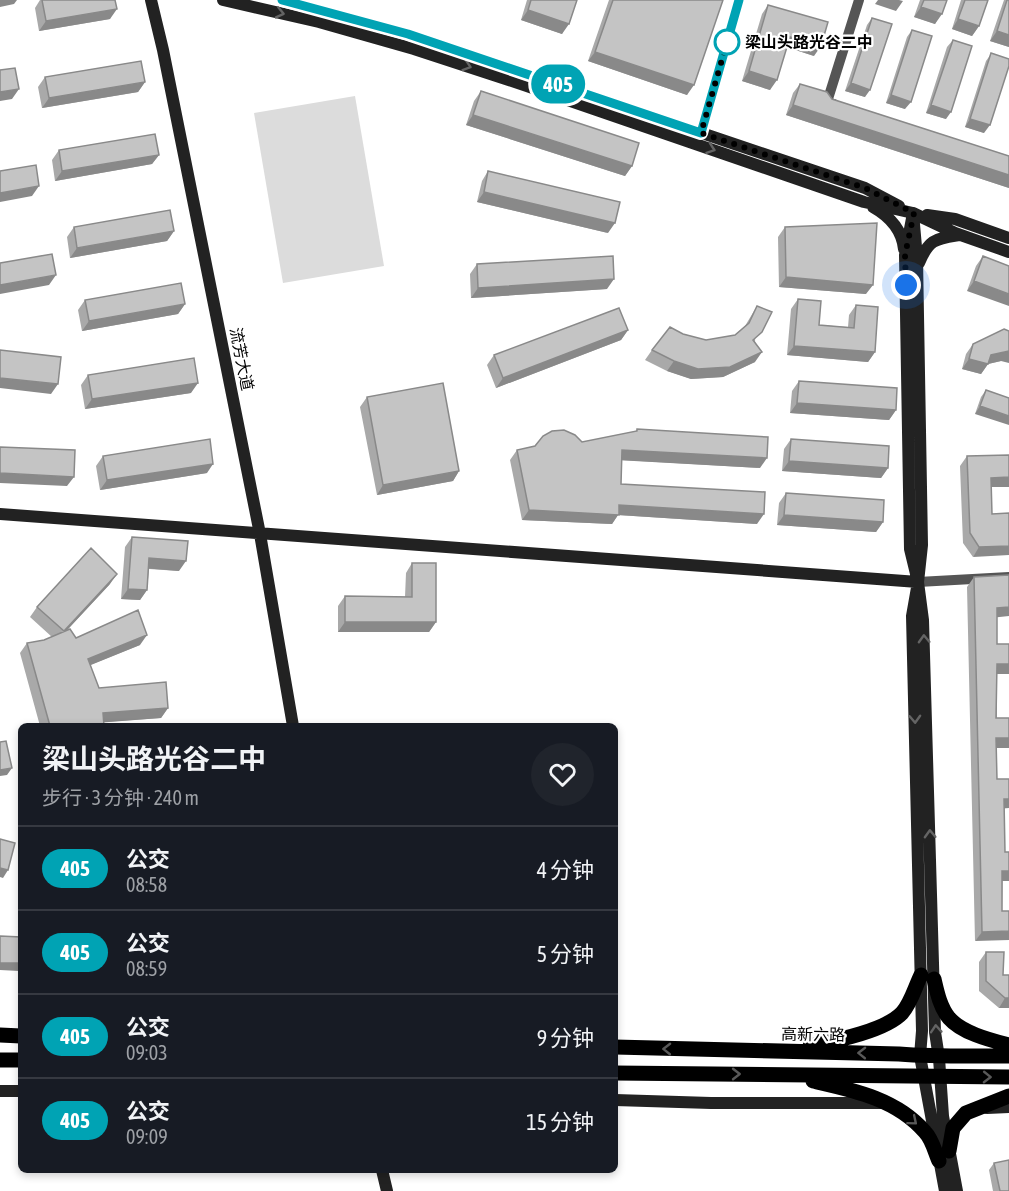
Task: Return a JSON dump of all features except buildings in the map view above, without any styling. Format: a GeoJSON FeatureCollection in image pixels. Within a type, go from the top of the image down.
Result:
{"type":"FeatureCollection","features":[{"type":"Feature","properties":{"kind":"main road","name":"流芳大道"},"geometry":{"type":"LineString","coordinates":[[151,0],[260,534],[292,723]]}},
{"type":"Feature","properties":{"kind":"main road"},"geometry":{"type":"LineString","coordinates":[[223,0],[319,22],[414,49],[535,88],[864,202],[955,219],[1009,238]]}},
{"type":"Feature","properties":{"kind":"main road"},"geometry":{"type":"LineString","coordinates":[[282,0],[408,34],[865,188],[960,235],[1009,252]]}},
{"type":"Feature","properties":{"kind":"main road"},"geometry":{"type":"LineString","coordinates":[[701,133],[739,0]]}},
{"type":"Feature","properties":{"kind":"main road"},"geometry":{"type":"LineString","coordinates":[[864,202],[883,213],[900,233],[906,261]]}},
{"type":"Feature","properties":{"kind":"main road"},"geometry":{"type":"LineString","coordinates":[[914,213],[906,261],[910,549],[918,582]]}},
{"type":"Feature","properties":{"kind":"main road"},"geometry":{"type":"LineString","coordinates":[[914,213],[922,545],[912,616],[927,977],[939,1058],[945,1191]]}},
{"type":"Feature","properties":{"kind":"main road"},"geometry":{"type":"LineString","coordinates":[[917,267],[925,248],[932,241],[960,235]]}},
{"type":"Feature","properties":{"kind":"main road"},"geometry":{"type":"LineString","coordinates":[[0,514],[918,582]]}},
{"type":"Feature","properties":{"kind":"main road"},"geometry":{"type":"LineString","coordinates":[[927,977],[949,1018],[964,1029],[1009,1045]]}},
{"type":"Feature","properties":{"kind":"main road"},"geometry":{"type":"LineString","coordinates":[[783,1051],[841,1039],[878,1027],[901,1014],[927,977]]}},
{"type":"Feature","properties":{"kind":"main road"},"geometry":{"type":"LineString","coordinates":[[927,977],[920,1056],[944,1156],[957,1191]]}},
{"type":"Feature","properties":{"kind":"main road"},"geometry":{"type":"LineString","coordinates":[[0,1035],[18,1036]]}},
{"type":"Feature","properties":{"kind":"main road","name":"高新六路"},"geometry":{"type":"LineString","coordinates":[[618,1047],[939,1058],[1009,1056]]}},
{"type":"Feature","properties":{"kind":"main road"},"geometry":{"type":"LineString","coordinates":[[0,1060],[18,1060]]}},
{"type":"Feature","properties":{"kind":"main road"},"geometry":{"type":"LineString","coordinates":[[618,1073],[1009,1077]]}},
{"type":"Feature","properties":{"kind":"main road"},"geometry":{"type":"LineString","coordinates":[[780,1075],[853,1090],[886,1103],[908,1116],[927,1133],[944,1156]]}},
{"type":"Feature","properties":{"kind":"main road"},"geometry":{"type":"LineString","coordinates":[[0,1091],[18,1091]]}},
{"type":"Feature","properties":{"kind":"main road"},"geometry":{"type":"LineString","coordinates":[[944,1156],[953,1128],[966,1113],[1009,1096]]}},
{"type":"Feature","properties":{"kind":"main road"},"geometry":{"type":"LineString","coordinates":[[618,1100],[711,1103],[886,1103]]}},
{"type":"Feature","properties":{"kind":"main road"},"geometry":{"type":"LineString","coordinates":[[977,1108],[1009,1107]]}},
{"type":"Feature","properties":{"kind":"main road"},"geometry":{"type":"LineString","coordinates":[[383,1173],[387,1191]]}},
{"type":"Feature","properties":{"kind":"street"},"geometry":{"type":"LineString","coordinates":[[850,109],[827,102],[859,0]]}},
{"type":"Feature","properties":{"kind":"street"},"geometry":{"type":"LineString","coordinates":[[918,582],[1009,577]]}},
{"type":"Feature","properties":{"kind":"shaded area"},"geometry":{"type":"Polygon","coordinates":[[[355,96],[384,266],[283,283],[254,113],[355,96]]]}},
{"type":"Feature","properties":{"kind":"bus line","name":"405"},"geometry":{"type":"LineString","coordinates":[[282,0],[408,34],[701,133],[739,0]]}},
{"type":"Feature","properties":{"kind":"place","name":"梁山头路光谷二中"},"geometry":{"type":"Point","coordinates":[727,42]}},
{"type":"Feature","properties":{"kind":"route"},"geometry":{"type":"LineString","coordinates":[[727,42],[701,133],[865,188],[914,213],[905,255],[906,285]]}}]}
